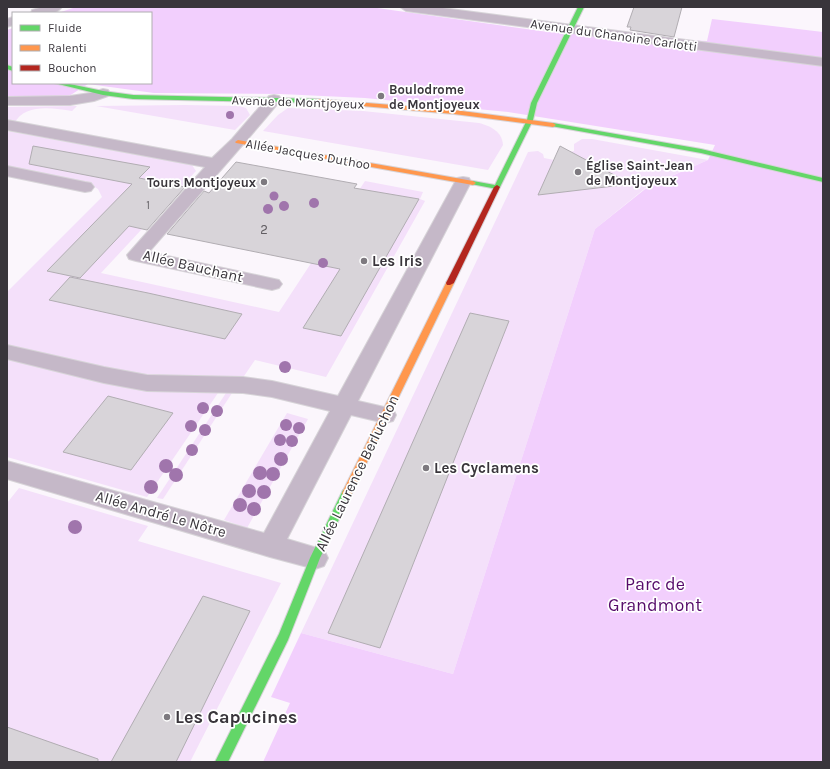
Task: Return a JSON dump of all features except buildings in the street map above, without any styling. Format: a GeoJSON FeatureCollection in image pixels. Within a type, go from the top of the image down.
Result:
{"type":"FeatureCollection","features":[{"type":"Feature","properties":{"kind":"street"},"geometry":{"type":"LineString","coordinates":[[40,12],[56,7]]}},
{"type":"Feature","properties":{"kind":"street","name":"Avenue du Chanoine Carlotti"},"geometry":{"type":"LineString","coordinates":[[406,7],[823,62]]}},
{"type":"Feature","properties":{"kind":"street"},"geometry":{"type":"LineString","coordinates":[[497,187],[530,120],[534,103],[581,7]]}},
{"type":"Feature","properties":{"kind":"street"},"geometry":{"type":"LineString","coordinates":[[62,84],[103,93]]}},
{"type":"Feature","properties":{"kind":"street"},"geometry":{"type":"LineString","coordinates":[[7,97],[25,87]]}},
{"type":"Feature","properties":{"kind":"street","name":"Avenue de Montjoyeux"},"geometry":{"type":"LineString","coordinates":[[7,101],[80,100],[98,96],[103,93],[156,98],[274,99],[429,109],[530,120],[700,150],[823,180]]}},
{"type":"Feature","properties":{"kind":"street"},"geometry":{"type":"LineString","coordinates":[[238,142],[274,99]]}},
{"type":"Feature","properties":{"kind":"street"},"geometry":{"type":"LineString","coordinates":[[7,125],[216,164]]}},
{"type":"Feature","properties":{"kind":"street","name":"Allée Jacques Duthoo"},"geometry":{"type":"LineString","coordinates":[[216,164],[238,142],[497,187]]}},
{"type":"Feature","properties":{"kind":"street","name":"Allée Bauchant"},"geometry":{"type":"LineString","coordinates":[[216,164],[136,255],[272,284]]}},
{"type":"Feature","properties":{"kind":"street"},"geometry":{"type":"LineString","coordinates":[[7,171],[85,187]]}},
{"type":"Feature","properties":{"kind":"street"},"geometry":{"type":"LineString","coordinates":[[270,546],[464,182]]}},
{"type":"Feature","properties":{"kind":"street","name":"Allée Laurence Berluchon"},"geometry":{"type":"LineString","coordinates":[[221,762],[291,619],[306,586],[315,558],[497,187]]}},
{"type":"Feature","properties":{"kind":"street"},"geometry":{"type":"LineString","coordinates":[[7,352],[147,384],[243,385],[272,389],[385,415]]}},
{"type":"Feature","properties":{"kind":"street","name":"Allée André Le Nôtre"},"geometry":{"type":"LineString","coordinates":[[7,470],[315,558]]}},
{"type":"Feature","properties":{"kind":"shaded area"},"geometry":{"type":"Polygon","coordinates":[[[77,106],[72,111],[40,108],[25,113],[19,117],[14,124],[7,123],[7,107],[77,106]]]}},
{"type":"Feature","properties":{"kind":"shaded area"},"geometry":{"type":"Polygon","coordinates":[[[96,106],[239,106],[246,108],[250,115],[235,130],[96,106]]]}},
{"type":"Feature","properties":{"kind":"shaded area"},"geometry":{"type":"Polygon","coordinates":[[[288,108],[363,111],[479,123],[495,130],[500,136],[503,145],[488,170],[263,131],[278,115],[288,108]]]}},
{"type":"Feature","properties":{"kind":"shaded area"},"geometry":{"type":"Polygon","coordinates":[[[7,131],[192,165],[196,171],[101,273],[279,312],[365,181],[423,192],[420,199],[425,201],[326,377],[255,360],[242,379],[179,379],[111,372],[7,346],[7,292],[102,197],[98,189],[93,186],[7,167],[7,131]]]}},
{"type":"Feature","properties":{"kind":"shaded area"},"geometry":{"type":"Polygon","coordinates":[[[582,139],[592,139],[708,160],[648,186],[595,229],[453,674],[301,633],[528,152],[538,151],[543,154],[544,158],[554,160],[538,195],[630,184],[570,152],[574,151],[574,144],[582,139]]]}},
{"type":"Feature","properties":{"kind":"shaded area"},"geometry":{"type":"Polygon","coordinates":[[[7,357],[132,389],[220,390],[147,497],[7,457],[7,357]]]}},
{"type":"Feature","properties":{"kind":"shaded area"},"geometry":{"type":"Polygon","coordinates":[[[226,393],[232,393],[163,499],[157,498],[226,393]]]}},
{"type":"Feature","properties":{"kind":"shaded area"},"geometry":{"type":"Polygon","coordinates":[[[287,413],[308,419],[247,528],[224,520],[287,413]]]}},
{"type":"Feature","properties":{"kind":"shaded area"},"geometry":{"type":"Polygon","coordinates":[[[19,488],[148,526],[138,541],[281,583],[190,762],[7,762],[7,503],[19,488]]]}},
{"type":"Feature","properties":{"kind":"green space","name":"Parc de Grandmont"},"geometry":{"type":"Polygon","coordinates":[[[76,7],[370,7],[548,32],[707,41],[712,19],[823,32],[823,762],[263,762],[290,703],[271,697],[301,633],[453,674],[595,229],[649,186],[708,160],[715,145],[508,112],[365,98],[281,94],[154,93],[88,84],[152,84],[152,12],[61,12],[76,7]]]}},
{"type":"Feature","properties":{"kind":"green space","name":"Parc de Grandmont"},"geometry":{"type":"Polygon","coordinates":[[[12,28],[12,84],[88,84],[69,96],[7,96],[7,30],[12,28]]]}},
{"type":"Feature","properties":{"kind":"traffic: fast"},"geometry":{"type":"LineString","coordinates":[[473,183],[497,187],[530,120],[534,103],[581,7]]}},
{"type":"Feature","properties":{"kind":"traffic: fast"},"geometry":{"type":"LineString","coordinates":[[7,67],[12,69]]}},
{"type":"Feature","properties":{"kind":"traffic: fast"},"geometry":{"type":"LineString","coordinates":[[62,84],[103,93],[133,97],[318,101]]}},
{"type":"Feature","properties":{"kind":"traffic: fast"},"geometry":{"type":"LineString","coordinates":[[553,125],[701,151],[823,180]]}},
{"type":"Feature","properties":{"kind":"traffic: fast"},"geometry":{"type":"LineString","coordinates":[[221,762],[284,636],[315,558],[347,493]]}},
{"type":"Feature","properties":{"kind":"traffic: slow"},"geometry":{"type":"LineString","coordinates":[[318,101],[454,112],[553,125]]}},
{"type":"Feature","properties":{"kind":"traffic: slow"},"geometry":{"type":"LineString","coordinates":[[238,142],[473,183]]}},
{"type":"Feature","properties":{"kind":"traffic: slow"},"geometry":{"type":"LineString","coordinates":[[347,493],[450,283]]}},
{"type":"Feature","properties":{"kind":"traffic: jam"},"geometry":{"type":"LineString","coordinates":[[450,283],[497,187]]}},
{"type":"Feature","properties":{"kind":"place","name":"Boulodrome de Montjoyeux"},"geometry":{"type":"Point","coordinates":[381,96]}},
{"type":"Feature","properties":{"kind":"place","name":"Église Saint-Jean de Montjoyeux"},"geometry":{"type":"Point","coordinates":[578,172]}},
{"type":"Feature","properties":{"kind":"place","name":"Tours Montjoyeux"},"geometry":{"type":"Point","coordinates":[264,182]}},
{"type":"Feature","properties":{"kind":"place","name":"Les Iris"},"geometry":{"type":"Point","coordinates":[364,261]}},
{"type":"Feature","properties":{"kind":"place","name":"Les Cyclamens"},"geometry":{"type":"Point","coordinates":[426,468]}},
{"type":"Feature","properties":{"kind":"place","name":"Les Capucines"},"geometry":{"type":"Point","coordinates":[167,717]}}]}
